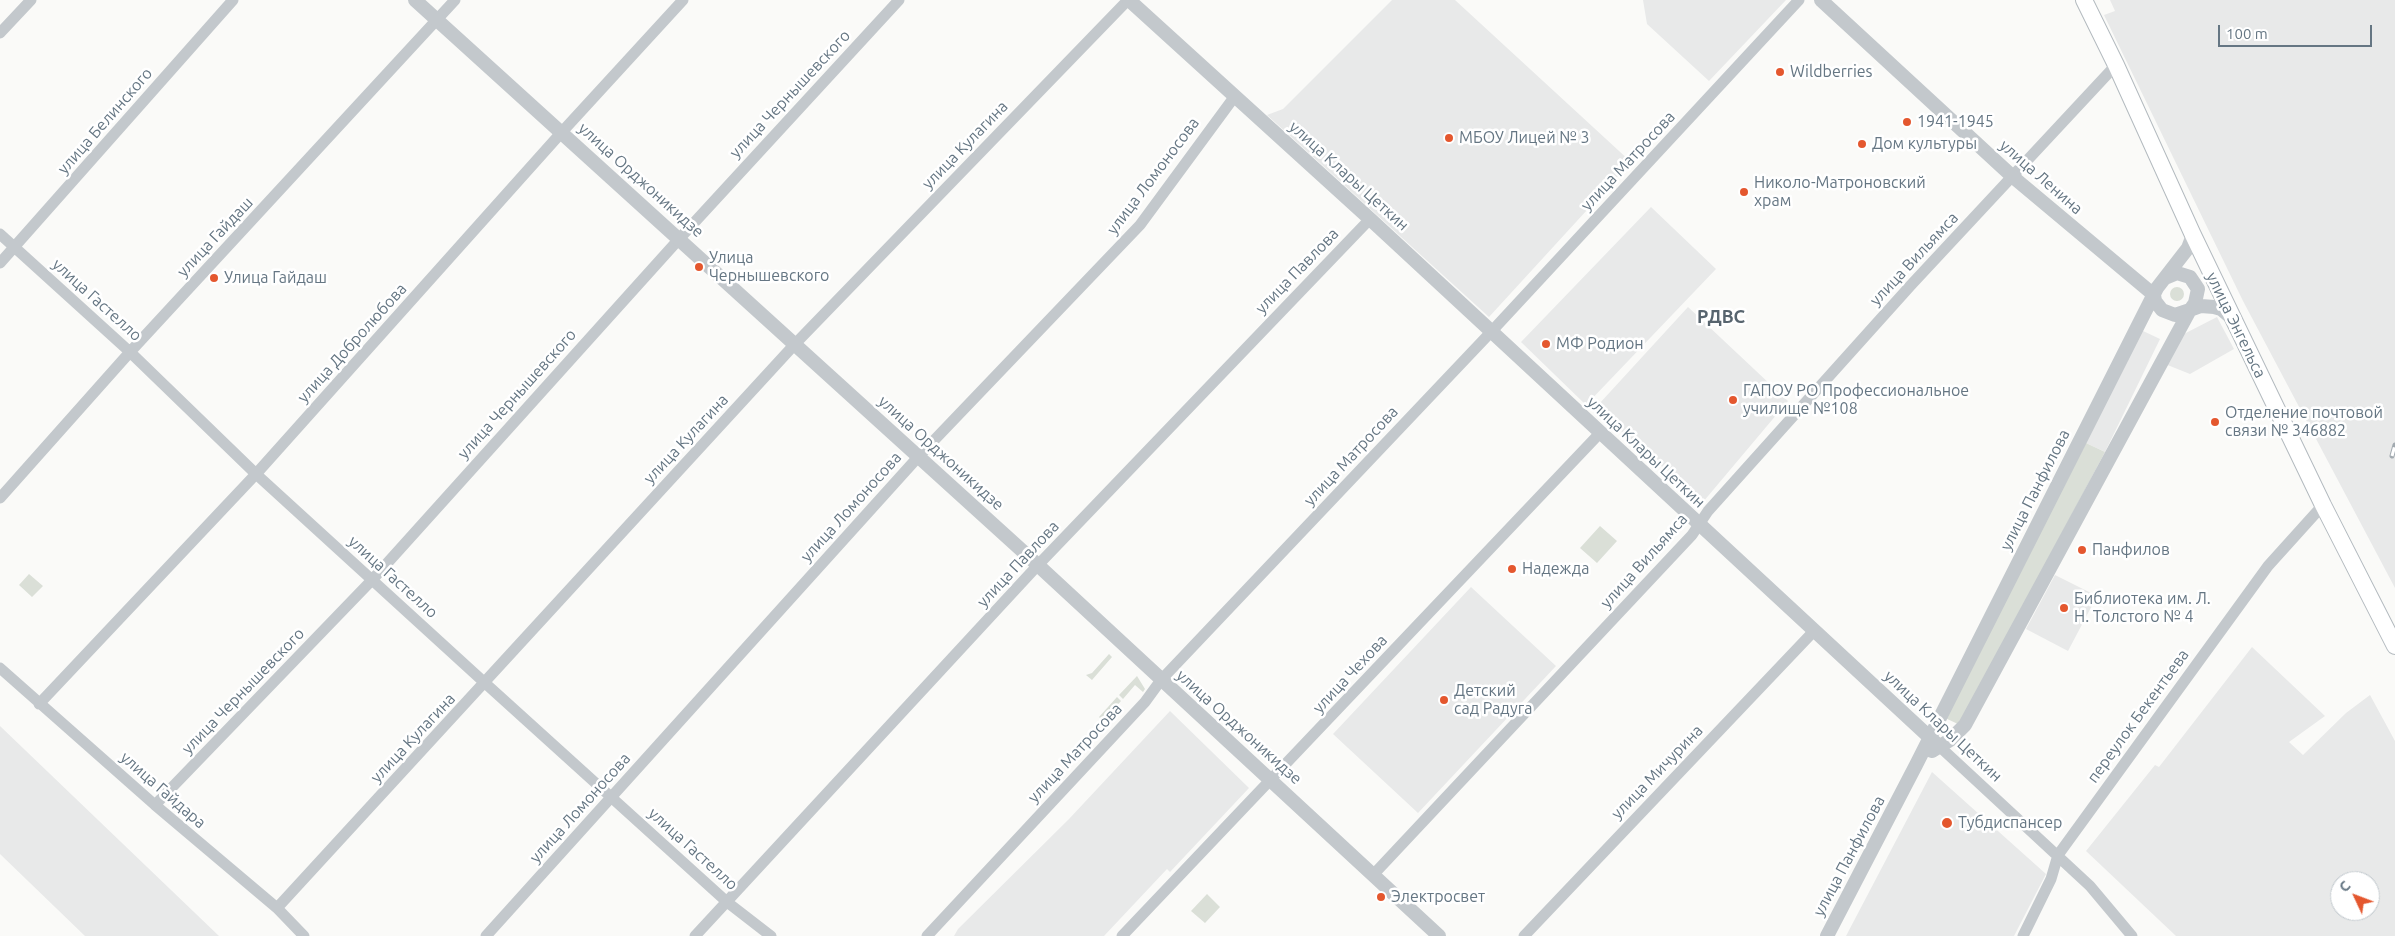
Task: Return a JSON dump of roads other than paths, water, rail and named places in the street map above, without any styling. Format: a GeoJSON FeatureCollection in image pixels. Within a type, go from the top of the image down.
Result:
{"type":"FeatureCollection","features":[{"type":"Feature","properties":{"kind":"main road","name":"улица Энгельса"},"geometry":{"type":"LineString","coordinates":[[2084,0],[2116,65],[2211,274],[2323,505],[2395,646]]}},
{"type":"Feature","properties":{"kind":"street"},"geometry":{"type":"LineString","coordinates":[[0,33],[30,0]]}},
{"type":"Feature","properties":{"kind":"street","name":"улица Белинского"},"geometry":{"type":"LineString","coordinates":[[0,263],[234,0]]}},
{"type":"Feature","properties":{"kind":"street","name":"улица Орджоникидзе"},"geometry":{"type":"LineString","coordinates":[[415,0],[919,456],[1439,936]]}},
{"type":"Feature","properties":{"kind":"street","name":"улица Гайдаш"},"geometry":{"type":"LineString","coordinates":[[0,498],[130,352],[455,0]]}},
{"type":"Feature","properties":{"kind":"street","name":"улица Добролюбова"},"geometry":{"type":"LineString","coordinates":[[39,704],[256,474],[561,133],[683,0]]}},
{"type":"Feature","properties":{"kind":"street","name":"улица Клары Цеткин"},"geometry":{"type":"LineString","coordinates":[[1128,0],[1370,219],[2058,855],[2090,886],[2132,936]]}},
{"type":"Feature","properties":{"kind":"street","name":"улица Кулагина"},"geometry":{"type":"LineString","coordinates":[[277,908],[795,344],[1128,0]]}},
{"type":"Feature","properties":{"kind":"street","name":"улица Матросова"},"geometry":{"type":"LineString","coordinates":[[927,936],[1144,702],[1161,680],[1491,332],[1799,0]]}},
{"type":"Feature","properties":{"kind":"street","name":"улица Ленина"},"geometry":{"type":"LineString","coordinates":[[1820,0],[2013,177],[2154,295]]}},
{"type":"Feature","properties":{"kind":"street","name":"улица Чернышевского"},"geometry":{"type":"LineString","coordinates":[[155,805],[372,580],[891,3]]}},
{"type":"Feature","properties":{"kind":"street","name":"улица Вильямса"},"geometry":{"type":"LineString","coordinates":[[1373,875],[1686,541],[1708,511],[1911,285],[2116,65]]}},
{"type":"Feature","properties":{"kind":"street","name":"улица Ломоносова"},"geometry":{"type":"LineString","coordinates":[[486,936],[919,456],[1140,225],[1235,96]]}},
{"type":"Feature","properties":{"kind":"street","name":"улица Павлова"},"geometry":{"type":"LineString","coordinates":[[695,936],[1038,565],[1370,219]]}},
{"type":"Feature","properties":{"kind":"street","name":"улица Гастелло"},"geometry":{"type":"LineString","coordinates":[[0,234],[130,352],[256,474],[485,683],[727,902],[771,936]]}},
{"type":"Feature","properties":{"kind":"street","name":"улица Панфилова"},"geometry":{"type":"LineString","coordinates":[[1827,936],[1916,765],[1934,742],[2154,295],[2162,280],[2188,248],[2193,235]]}},
{"type":"Feature","properties":{"kind":"street"},"geometry":{"type":"LineString","coordinates":[[2162,280],[2177,273],[2190,277],[2198,289],[2193,307]]}},
{"type":"Feature","properties":{"kind":"street","name":"улица Панфилова"},"geometry":{"type":"LineString","coordinates":[[1934,742],[1954,736],[1965,725],[2193,307],[2205,290],[2211,274]]}},
{"type":"Feature","properties":{"kind":"street"},"geometry":{"type":"LineString","coordinates":[[2154,295],[2158,304],[2168,314],[2175,315],[2193,307],[2214,307],[2221,309],[2234,320]]}},
{"type":"Feature","properties":{"kind":"street","name":"улица Чехова"},"geometry":{"type":"LineString","coordinates":[[1122,936],[1600,433]]}},
{"type":"Feature","properties":{"kind":"street","name":"переулок Бекентьева"},"geometry":{"type":"LineString","coordinates":[[2023,936],[2051,879],[2058,855],[2262,574],[2323,505]]}},
{"type":"Feature","properties":{"kind":"street","name":"улица Мичурина"},"geometry":{"type":"LineString","coordinates":[[1524,936],[1814,631]]}},
{"type":"Feature","properties":{"kind":"street","name":"улица Гайдара"},"geometry":{"type":"LineString","coordinates":[[0,668],[155,805],[277,908],[304,936]]}},
{"type":"Feature","properties":{"kind":"railway"},"geometry":{"type":"LineString","coordinates":[[2392,456],[2395,445]]}},
{"type":"Feature","properties":{"kind":"place","name":"Wildberries"},"geometry":{"type":"Point","coordinates":[1780,72]}},
{"type":"Feature","properties":{"kind":"place","name":"1941-1945"},"geometry":{"type":"Point","coordinates":[1907,122]}},
{"type":"Feature","properties":{"kind":"place","name":"МБОУ Лицей № 3"},"geometry":{"type":"Point","coordinates":[1449,138]}},
{"type":"Feature","properties":{"kind":"place","name":"Дом культуры"},"geometry":{"type":"Point","coordinates":[1862,144]}},
{"type":"Feature","properties":{"kind":"place","name":"Николо-Матроновский храм"},"geometry":{"type":"Point","coordinates":[1744,192]}},
{"type":"Feature","properties":{"kind":"place","name":"Улица Чернышевского"},"geometry":{"type":"Point","coordinates":[699,267]}},
{"type":"Feature","properties":{"kind":"place","name":"Улица Гайдаш"},"geometry":{"type":"Point","coordinates":[214,278]}},
{"type":"Feature","properties":{"kind":"place","name":"МФ Родион"},"geometry":{"type":"Point","coordinates":[1546,344]}},
{"type":"Feature","properties":{"kind":"place","name":"ГАПОУ РО Профессиональное училище №108"},"geometry":{"type":"Point","coordinates":[1733,400]}},
{"type":"Feature","properties":{"kind":"place","name":"Отделение почтовой связи № 346882"},"geometry":{"type":"Point","coordinates":[2215,422]}},
{"type":"Feature","properties":{"kind":"place","name":"Панфилов"},"geometry":{"type":"Point","coordinates":[2082,550]}},
{"type":"Feature","properties":{"kind":"place","name":"Надежда"},"geometry":{"type":"Point","coordinates":[1512,569]}},
{"type":"Feature","properties":{"kind":"place","name":"Библиотека им. Л. Н. Толстого № 4"},"geometry":{"type":"Point","coordinates":[2064,608]}},
{"type":"Feature","properties":{"kind":"place","name":"Детский сад Радуга"},"geometry":{"type":"Point","coordinates":[1444,700]}},
{"type":"Feature","properties":{"kind":"place","name":"Тубдиспансер"},"geometry":{"type":"Point","coordinates":[1947,823]}},
{"type":"Feature","properties":{"kind":"place","name":"Электросвет"},"geometry":{"type":"Point","coordinates":[1381,897]}},
{"type":"Feature","properties":{"kind":"district","name":"РДВС"},"geometry":{"type":"Point","coordinates":[1721,317]}}]}
